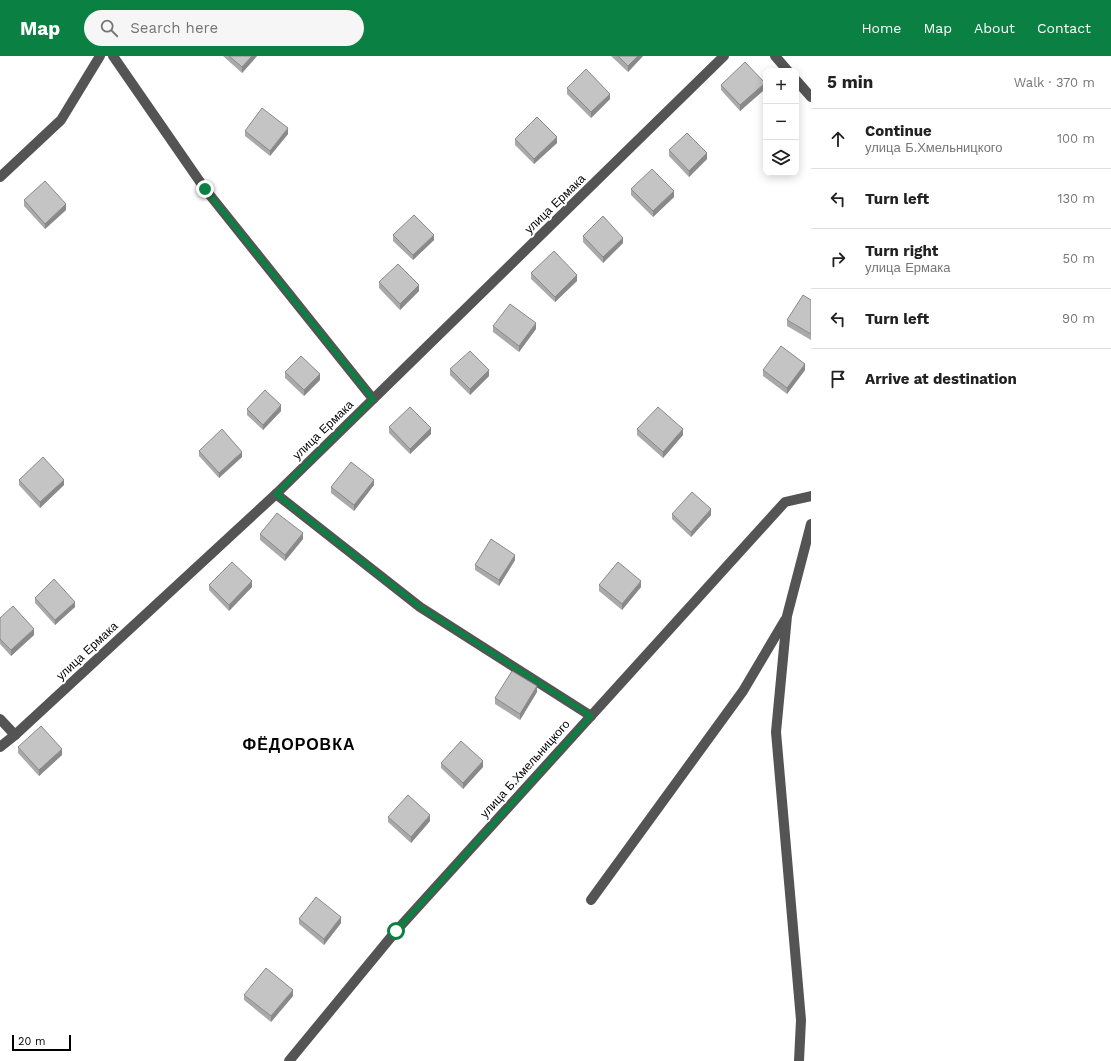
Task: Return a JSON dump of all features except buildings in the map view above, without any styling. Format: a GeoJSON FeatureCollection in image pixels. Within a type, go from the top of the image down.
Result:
{"type":"FeatureCollection","features":[{"type":"Feature","properties":{"kind":"street"},"geometry":{"type":"LineString","coordinates":[[0,177],[61,120],[100,56]]}},
{"type":"Feature","properties":{"kind":"street"},"geometry":{"type":"LineString","coordinates":[[113,56],[205,189],[373,399]]}},
{"type":"Feature","properties":{"kind":"street","name":"улица Ермака"},"geometry":{"type":"LineString","coordinates":[[0,747],[15,736],[276,494],[724,56]]}},
{"type":"Feature","properties":{"kind":"street"},"geometry":{"type":"LineString","coordinates":[[776,56],[786,68]]}},
{"type":"Feature","properties":{"kind":"street"},"geometry":{"type":"LineString","coordinates":[[799,83],[811,97]]}},
{"type":"Feature","properties":{"kind":"street"},"geometry":{"type":"LineString","coordinates":[[276,494],[420,607],[591,716]]}},
{"type":"Feature","properties":{"kind":"street","name":"улица Б.Хмельницкого"},"geometry":{"type":"LineString","coordinates":[[289,1061],[396,931],[785,502],[811,496]]}},
{"type":"Feature","properties":{"kind":"street"},"geometry":{"type":"LineString","coordinates":[[799,1061],[801,1020],[776,732],[787,616],[811,524]]}},
{"type":"Feature","properties":{"kind":"street"},"geometry":{"type":"LineString","coordinates":[[591,900],[743,691],[787,616]]}},
{"type":"Feature","properties":{"kind":"street"},"geometry":{"type":"LineString","coordinates":[[0,719],[15,736]]}},
{"type":"Feature","properties":{"kind":"district","name":"ФЁДОРОВКА"},"geometry":{"type":"Point","coordinates":[299,744]}},
{"type":"Feature","properties":{"kind":"route"},"geometry":{"type":"LineString","coordinates":[[205,189],[373,399],[276,494],[420,607],[591,716],[396,931]]}}]}
